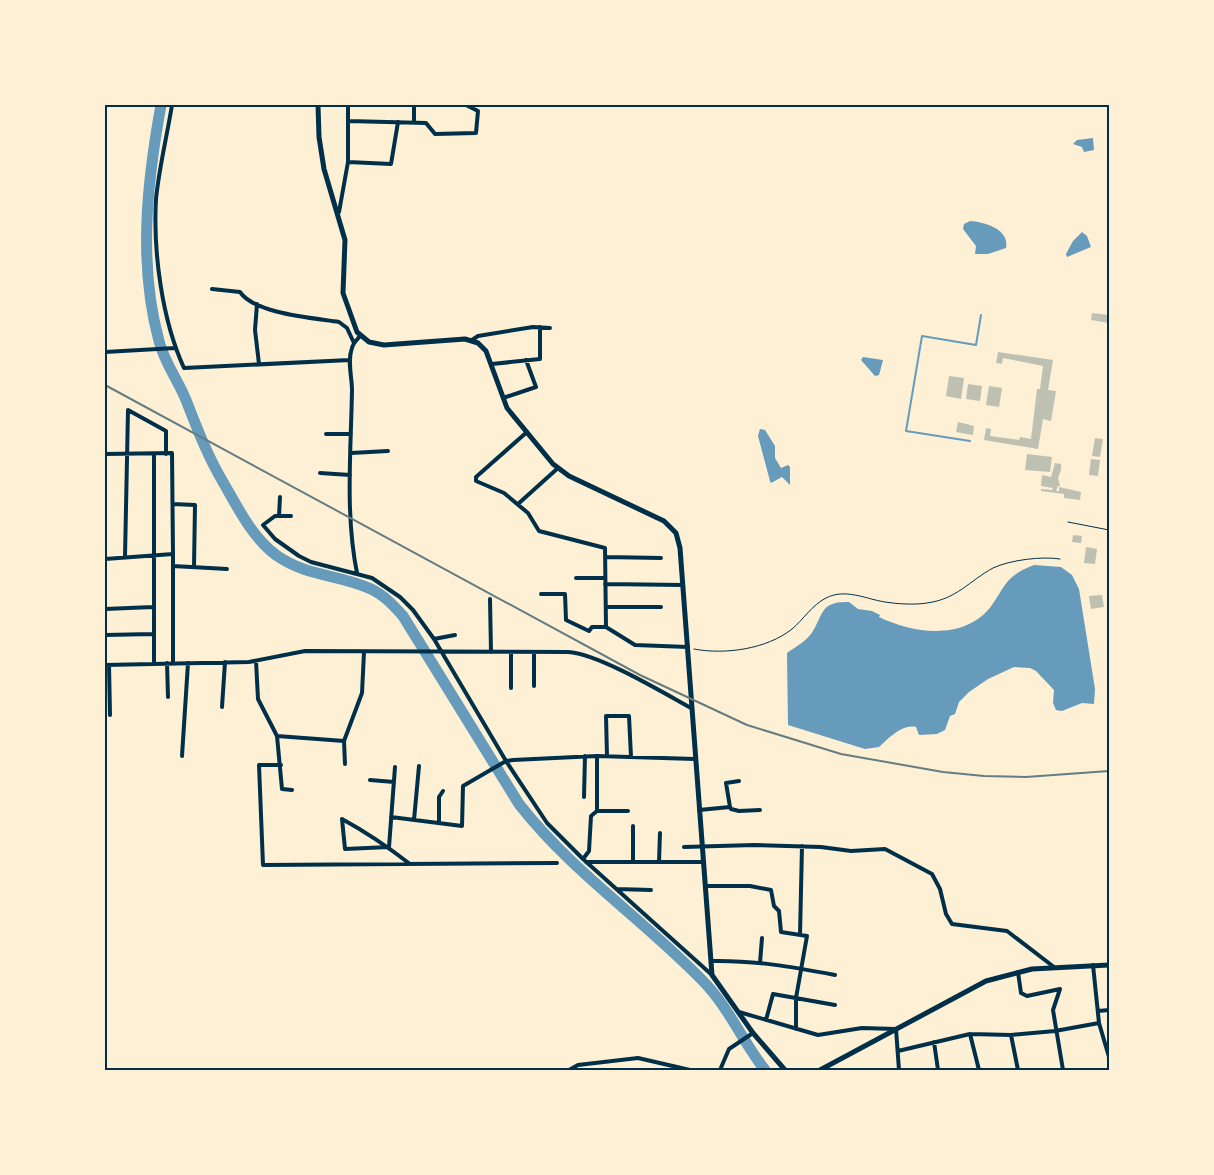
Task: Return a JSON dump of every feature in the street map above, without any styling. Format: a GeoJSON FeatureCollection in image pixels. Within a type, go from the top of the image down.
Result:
{"type":"FeatureCollection","features":[{"type":"Feature","properties":{"kind":"main road"},"geometry":{"type":"LineString","coordinates":[[318,105],[319,137],[324,169],[344,229],[346,251],[344,293],[360,336],[370,342],[384,345],[472,340],[486,352],[511,414],[558,468],[588,486],[658,517],[670,526],[679,540],[712,975],[752,1034],[786,1070]]}},
{"type":"Feature","properties":{"kind":"main road"},"geometry":{"type":"LineString","coordinates":[[820,1070],[978,985],[1018,972],[1054,967],[1109,965]]}},
{"type":"Feature","properties":{"kind":"street"},"geometry":{"type":"LineString","coordinates":[[172,105],[157,189],[156,212],[161,281],[173,348],[184,368],[350,360]]}},
{"type":"Feature","properties":{"kind":"street"},"geometry":{"type":"LineString","coordinates":[[338,212],[348,162],[348,105]]}},
{"type":"Feature","properties":{"kind":"street"},"geometry":{"type":"LineString","coordinates":[[414,105],[414,123]]}},
{"type":"Feature","properties":{"kind":"street"},"geometry":{"type":"LineString","coordinates":[[348,121],[426,123],[435,134],[476,133],[478,111],[466,105]]}},
{"type":"Feature","properties":{"kind":"street"},"geometry":{"type":"LineString","coordinates":[[348,162],[391,164],[398,122]]}},
{"type":"Feature","properties":{"kind":"street"},"geometry":{"type":"LineString","coordinates":[[212,289],[240,292],[244,299],[268,310],[339,322],[347,328],[354,344]]}},
{"type":"Feature","properties":{"kind":"street"},"geometry":{"type":"LineString","coordinates":[[257,304],[255,330],[259,364]]}},
{"type":"Feature","properties":{"kind":"street"},"geometry":{"type":"LineString","coordinates":[[492,364],[540,359],[540,327]]}},
{"type":"Feature","properties":{"kind":"street"},"geometry":{"type":"LineString","coordinates":[[472,340],[478,336],[540,327],[550,328]]}},
{"type":"Feature","properties":{"kind":"street"},"geometry":{"type":"LineString","coordinates":[[357,573],[352,544],[350,360],[354,344],[360,336]]}},
{"type":"Feature","properties":{"kind":"street"},"geometry":{"type":"LineString","coordinates":[[105,352],[173,348]]}},
{"type":"Feature","properties":{"kind":"street"},"geometry":{"type":"LineString","coordinates":[[503,398],[536,387],[526,360]]}},
{"type":"Feature","properties":{"kind":"street"},"geometry":{"type":"LineString","coordinates":[[126,557],[128,410],[166,431],[166,454]]}},
{"type":"Feature","properties":{"kind":"street"},"geometry":{"type":"LineString","coordinates":[[526,432],[476,477],[476,481],[496,488],[518,504],[528,513],[539,531],[605,548],[606,627]]}},
{"type":"Feature","properties":{"kind":"street"},"geometry":{"type":"LineString","coordinates":[[326,434],[351,434]]}},
{"type":"Feature","properties":{"kind":"street"},"geometry":{"type":"LineString","coordinates":[[351,453],[388,451]]}},
{"type":"Feature","properties":{"kind":"street"},"geometry":{"type":"LineString","coordinates":[[105,454],[172,453],[173,663]]}},
{"type":"Feature","properties":{"kind":"street"},"geometry":{"type":"LineString","coordinates":[[154,454],[154,664]]}},
{"type":"Feature","properties":{"kind":"street"},"geometry":{"type":"LineString","coordinates":[[518,504],[558,468]]}},
{"type":"Feature","properties":{"kind":"street"},"geometry":{"type":"LineString","coordinates":[[320,473],[350,475]]}},
{"type":"Feature","properties":{"kind":"street"},"geometry":{"type":"LineString","coordinates":[[279,516],[280,497]]}},
{"type":"Feature","properties":{"kind":"street"},"geometry":{"type":"LineString","coordinates":[[172,504],[195,505],[194,567]]}},
{"type":"Feature","properties":{"kind":"street"},"geometry":{"type":"LineString","coordinates":[[291,516],[275,516],[263,525],[286,548],[311,562],[357,573],[387,586],[413,610],[434,639],[505,762],[540,814],[584,860],[712,975]]}},
{"type":"Feature","properties":{"kind":"street"},"geometry":{"type":"LineString","coordinates":[[105,558],[173,554]]}},
{"type":"Feature","properties":{"kind":"street"},"geometry":{"type":"LineString","coordinates":[[605,557],[661,558]]}},
{"type":"Feature","properties":{"kind":"street"},"geometry":{"type":"LineString","coordinates":[[173,566],[226,569]]}},
{"type":"Feature","properties":{"kind":"street"},"geometry":{"type":"LineString","coordinates":[[576,578],[606,578]]}},
{"type":"Feature","properties":{"kind":"street"},"geometry":{"type":"LineString","coordinates":[[606,584],[683,584]]}},
{"type":"Feature","properties":{"kind":"street"},"geometry":{"type":"LineString","coordinates":[[541,594],[565,594],[566,620],[589,631],[592,626],[606,627],[635,645],[688,648]]}},
{"type":"Feature","properties":{"kind":"street"},"geometry":{"type":"LineString","coordinates":[[490,599],[491,652]]}},
{"type":"Feature","properties":{"kind":"street"},"geometry":{"type":"LineString","coordinates":[[606,607],[661,607]]}},
{"type":"Feature","properties":{"kind":"street"},"geometry":{"type":"LineString","coordinates":[[105,609],[153,608]]}},
{"type":"Feature","properties":{"kind":"street"},"geometry":{"type":"LineString","coordinates":[[105,635],[153,634]]}},
{"type":"Feature","properties":{"kind":"street"},"geometry":{"type":"LineString","coordinates":[[434,639],[455,635]]}},
{"type":"Feature","properties":{"kind":"street"},"geometry":{"type":"LineString","coordinates":[[110,715],[107,665],[256,661],[298,652],[534,652],[581,654],[642,682],[692,708]]}},
{"type":"Feature","properties":{"kind":"street"},"geometry":{"type":"LineString","coordinates":[[345,764],[344,741],[362,693],[364,652]]}},
{"type":"Feature","properties":{"kind":"street"},"geometry":{"type":"LineString","coordinates":[[511,652],[511,688]]}},
{"type":"Feature","properties":{"kind":"street"},"geometry":{"type":"LineString","coordinates":[[534,652],[534,686]]}},
{"type":"Feature","properties":{"kind":"street"},"geometry":{"type":"LineString","coordinates":[[256,661],[258,699],[276,736],[281,765],[282,789],[292,790]]}},
{"type":"Feature","properties":{"kind":"street"},"geometry":{"type":"LineString","coordinates":[[222,707],[225,662]]}},
{"type":"Feature","properties":{"kind":"street"},"geometry":{"type":"LineString","coordinates":[[167,663],[168,697]]}},
{"type":"Feature","properties":{"kind":"street"},"geometry":{"type":"LineString","coordinates":[[182,756],[188,663]]}},
{"type":"Feature","properties":{"kind":"street"},"geometry":{"type":"LineString","coordinates":[[607,756],[606,716],[629,716],[631,757]]}},
{"type":"Feature","properties":{"kind":"street"},"geometry":{"type":"LineString","coordinates":[[276,736],[344,741]]}},
{"type":"Feature","properties":{"kind":"street"},"geometry":{"type":"LineString","coordinates":[[584,796],[585,756]]}},
{"type":"Feature","properties":{"kind":"street"},"geometry":{"type":"LineString","coordinates":[[392,817],[462,826],[463,786],[505,762],[585,756],[695,759]]}},
{"type":"Feature","properties":{"kind":"street"},"geometry":{"type":"LineString","coordinates":[[597,756],[597,811]]}},
{"type":"Feature","properties":{"kind":"street"},"geometry":{"type":"LineString","coordinates":[[281,765],[259,765],[263,865],[557,862]]}},
{"type":"Feature","properties":{"kind":"street"},"geometry":{"type":"LineString","coordinates":[[414,820],[419,766]]}},
{"type":"Feature","properties":{"kind":"street"},"geometry":{"type":"LineString","coordinates":[[389,847],[396,767]]}},
{"type":"Feature","properties":{"kind":"street"},"geometry":{"type":"LineString","coordinates":[[370,780],[394,782]]}},
{"type":"Feature","properties":{"kind":"street"},"geometry":{"type":"LineString","coordinates":[[730,807],[726,783],[739,781]]}},
{"type":"Feature","properties":{"kind":"street"},"geometry":{"type":"LineString","coordinates":[[438,822],[439,797],[443,791]]}},
{"type":"Feature","properties":{"kind":"street"},"geometry":{"type":"LineString","coordinates":[[699,810],[730,807],[739,811],[760,810]]}},
{"type":"Feature","properties":{"kind":"street"},"geometry":{"type":"LineString","coordinates":[[584,860],[589,852],[591,816],[597,811],[628,811]]}},
{"type":"Feature","properties":{"kind":"street"},"geometry":{"type":"LineString","coordinates":[[389,847],[345,849],[342,819],[365,831],[389,847],[410,864]]}},
{"type":"Feature","properties":{"kind":"street"},"geometry":{"type":"LineString","coordinates":[[633,826],[633,862]]}},
{"type":"Feature","properties":{"kind":"street"},"geometry":{"type":"LineString","coordinates":[[659,862],[660,833]]}},
{"type":"Feature","properties":{"kind":"street"},"geometry":{"type":"LineString","coordinates":[[800,935],[802,846]]}},
{"type":"Feature","properties":{"kind":"street"},"geometry":{"type":"LineString","coordinates":[[684,847],[802,846],[851,851],[885,850],[932,874],[940,889],[946,914],[952,924],[1007,930],[1054,967]]}},
{"type":"Feature","properties":{"kind":"street"},"geometry":{"type":"LineString","coordinates":[[584,860],[703,862]]}},
{"type":"Feature","properties":{"kind":"street"},"geometry":{"type":"LineString","coordinates":[[706,886],[750,886],[771,890],[774,906],[779,911],[781,932],[808,936],[796,998],[796,1029]]}},
{"type":"Feature","properties":{"kind":"street"},"geometry":{"type":"LineString","coordinates":[[617,890],[651,890]]}},
{"type":"Feature","properties":{"kind":"street"},"geometry":{"type":"LineString","coordinates":[[760,962],[762,938]]}},
{"type":"Feature","properties":{"kind":"street"},"geometry":{"type":"LineString","coordinates":[[711,961],[760,962],[835,975]]}},
{"type":"Feature","properties":{"kind":"street"},"geometry":{"type":"LineString","coordinates":[[1093,966],[1099,1023],[1109,1057]]}},
{"type":"Feature","properties":{"kind":"street"},"geometry":{"type":"LineString","coordinates":[[1018,972],[1021,993],[1026,996],[1060,990],[1053,1010],[1063,1070]]}},
{"type":"Feature","properties":{"kind":"street"},"geometry":{"type":"LineString","coordinates":[[766,1020],[773,994],[835,1005]]}},
{"type":"Feature","properties":{"kind":"street"},"geometry":{"type":"LineString","coordinates":[[1098,1011],[1109,1010]]}},
{"type":"Feature","properties":{"kind":"street"},"geometry":{"type":"LineString","coordinates":[[736,1011],[796,1029],[824,1035],[862,1028],[896,1029],[899,1070]]}},
{"type":"Feature","properties":{"kind":"street"},"geometry":{"type":"LineString","coordinates":[[898,1051],[970,1034],[1011,1035],[1055,1031],[1099,1023]]}},
{"type":"Feature","properties":{"kind":"street"},"geometry":{"type":"LineString","coordinates":[[720,1070],[730,1049],[752,1034]]}},
{"type":"Feature","properties":{"kind":"street"},"geometry":{"type":"LineString","coordinates":[[970,1034],[978,1070]]}},
{"type":"Feature","properties":{"kind":"street"},"geometry":{"type":"LineString","coordinates":[[1011,1035],[1018,1070]]}},
{"type":"Feature","properties":{"kind":"street"},"geometry":{"type":"LineString","coordinates":[[934,1042],[938,1070]]}},
{"type":"Feature","properties":{"kind":"street"},"geometry":{"type":"LineString","coordinates":[[569,1070],[578,1065],[638,1058],[670,1068],[690,1070]]}},
{"type":"Feature","properties":{"kind":"path"},"geometry":{"type":"LineString","coordinates":[[1068,522],[1109,530]]}},
{"type":"Feature","properties":{"kind":"path"},"geometry":{"type":"LineString","coordinates":[[688,648],[716,652],[750,647],[776,640],[791,630],[821,602],[834,596],[846,594],[884,602],[925,604],[957,594],[994,568],[1035,558],[1060,559]]}},
{"type":"Feature","properties":{"kind":"water"},"geometry":{"type":"Polygon","coordinates":[[[1093,138],[1094,150],[1084,152],[1082,147],[1073,144],[1077,140],[1093,138]]]}},
{"type":"Feature","properties":{"kind":"water"},"geometry":{"type":"Polygon","coordinates":[[[970,221],[989,225],[1000,231],[1006,241],[1006,248],[988,254],[975,254],[976,246],[963,229],[964,224],[970,221]]]}},
{"type":"Feature","properties":{"kind":"water"},"geometry":{"type":"Polygon","coordinates":[[[1082,232],[1087,236],[1091,247],[1067,257],[1066,254],[1073,241],[1082,232]]]}},
{"type":"Feature","properties":{"kind":"water"},"geometry":{"type":"Polygon","coordinates":[[[863,357],[883,360],[879,375],[875,376],[861,360],[863,357]]]}},
{"type":"Feature","properties":{"kind":"water"},"geometry":{"type":"Polygon","coordinates":[[[760,429],[765,430],[775,446],[775,458],[781,468],[788,465],[790,467],[790,485],[782,477],[771,483],[758,436],[760,429]]]}},
{"type":"Feature","properties":{"kind":"water"},"geometry":{"type":"Polygon","coordinates":[[[1034,565],[1061,567],[1072,575],[1079,589],[1095,689],[1094,704],[1082,703],[1062,711],[1056,710],[1053,703],[1054,690],[1036,671],[1030,668],[1014,667],[988,679],[969,692],[959,702],[955,714],[950,716],[945,730],[937,734],[919,735],[916,727],[906,728],[896,732],[879,747],[865,749],[788,725],[787,653],[809,637],[827,607],[839,602],[849,602],[858,609],[872,611],[880,615],[879,617],[908,627],[939,631],[954,629],[981,617],[1012,577],[1034,565]]]}},
{"type":"Feature","properties":{"kind":"building"},"geometry":{"type":"Polygon","coordinates":[[[1092,313],[1109,315],[1109,323],[1091,320],[1092,313]]]}},
{"type":"Feature","properties":{"kind":"building"},"geometry":{"type":"Polygon","coordinates":[[[998,352],[1053,360],[1048,390],[1056,391],[1051,421],[1043,419],[1038,449],[984,440],[986,428],[991,429],[990,436],[1019,440],[1020,437],[1031,439],[1037,389],[1040,389],[1043,366],[1003,358],[1002,364],[996,363],[998,352]]]}},
{"type":"Feature","properties":{"kind":"building"},"geometry":{"type":"Polygon","coordinates":[[[949,376],[964,378],[961,399],[946,396],[949,376]]]}},
{"type":"Feature","properties":{"kind":"building"},"geometry":{"type":"Polygon","coordinates":[[[968,384],[982,386],[980,401],[966,399],[968,384]]]}},
{"type":"Feature","properties":{"kind":"building"},"geometry":{"type":"Polygon","coordinates":[[[989,386],[1002,388],[999,407],[986,405],[989,386]]]}},
{"type":"Feature","properties":{"kind":"building"},"geometry":{"type":"Polygon","coordinates":[[[958,422],[974,426],[973,435],[956,432],[958,422]]]}},
{"type":"Feature","properties":{"kind":"building"},"geometry":{"type":"Polygon","coordinates":[[[1095,438],[1103,439],[1100,457],[1092,456],[1095,438]]]}},
{"type":"Feature","properties":{"kind":"building"},"geometry":{"type":"Polygon","coordinates":[[[1027,454],[1052,457],[1050,472],[1025,470],[1027,454]]]}},
{"type":"Feature","properties":{"kind":"building"},"geometry":{"type":"Polygon","coordinates":[[[1091,459],[1100,460],[1098,476],[1089,475],[1091,459]]]}},
{"type":"Feature","properties":{"kind":"building"},"geometry":{"type":"Polygon","coordinates":[[[1055,463],[1061,464],[1058,478],[1060,486],[1058,486],[1056,491],[1059,491],[1059,487],[1081,492],[1080,500],[1064,498],[1064,494],[1041,491],[1041,489],[1052,490],[1053,488],[1041,486],[1042,475],[1051,477],[1055,463]]]}},
{"type":"Feature","properties":{"kind":"building"},"geometry":{"type":"Polygon","coordinates":[[[1073,535],[1082,536],[1081,543],[1072,542],[1073,535]]]}},
{"type":"Feature","properties":{"kind":"building"},"geometry":{"type":"Polygon","coordinates":[[[1086,547],[1097,549],[1095,564],[1084,563],[1086,547]]]}},
{"type":"Feature","properties":{"kind":"building"},"geometry":{"type":"Polygon","coordinates":[[[1102,595],[1104,607],[1091,609],[1089,596],[1102,595]]]}},
{"type":"Feature","properties":{"kind":"waterway"},"geometry":{"type":"LineString","coordinates":[[161,105],[152,164],[147,223],[148,282],[152,312],[164,356],[183,393],[212,462],[240,512],[260,540],[276,555],[299,567],[347,580],[376,591],[396,608],[403,616],[519,804],[562,852],[702,980],[720,1001],[765,1070]]}},
{"type":"Feature","properties":{"kind":"waterway"},"geometry":{"type":"LineString","coordinates":[[970,441],[906,431],[922,336],[976,345],[981,315]]}},
{"type":"Feature","properties":{"kind":"railway"},"geometry":{"type":"LineString","coordinates":[[105,385],[640,675],[747,725],[841,754],[943,772],[984,776],[1026,777],[1109,771]]}}]}
